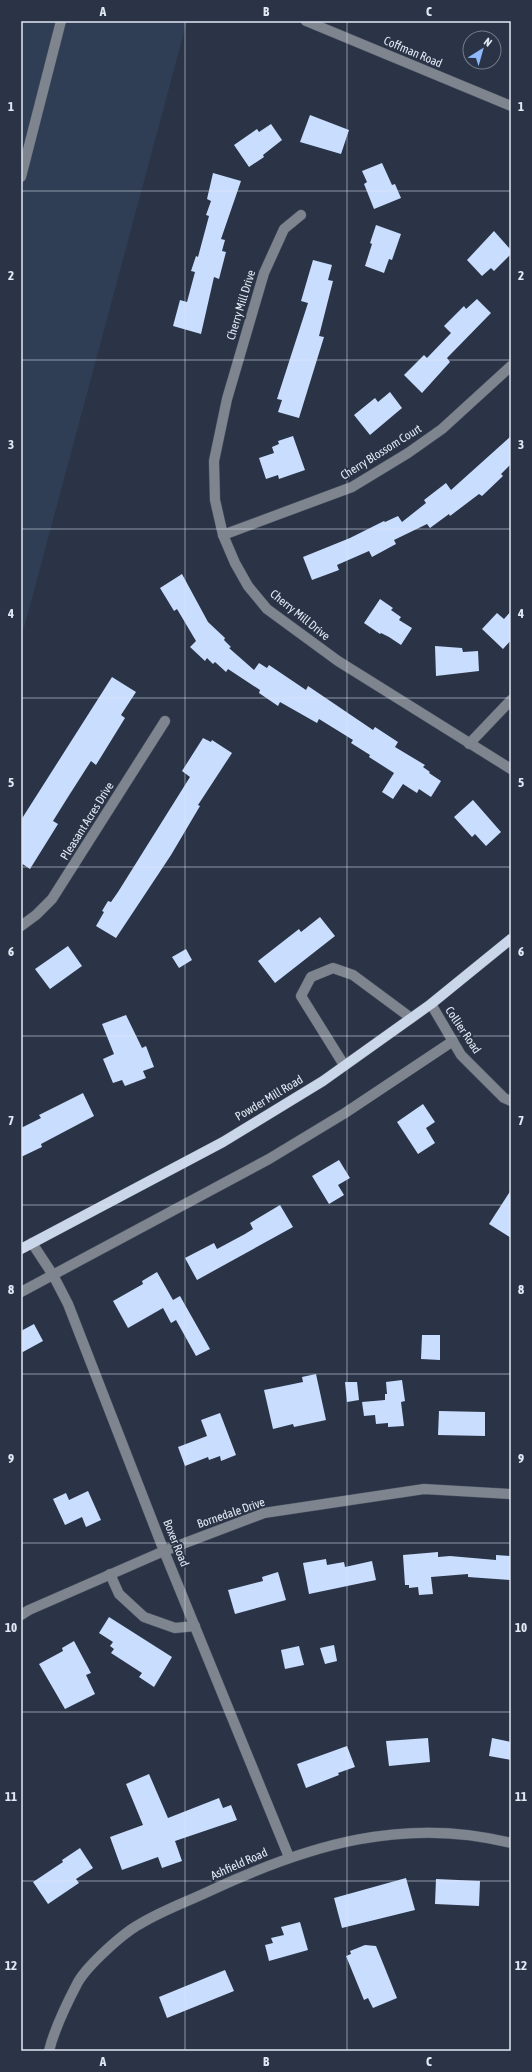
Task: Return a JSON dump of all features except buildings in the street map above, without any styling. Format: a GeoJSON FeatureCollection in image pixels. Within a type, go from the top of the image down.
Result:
{"type":"FeatureCollection","features":[{"type":"Feature","properties":{"kind":"main road","name":"Powder Mill Road"},"geometry":{"type":"LineString","coordinates":[[21,1249],[223,1142],[323,1081],[431,1004],[511,939]]}},
{"type":"Feature","properties":{"kind":"street"},"geometry":{"type":"LineString","coordinates":[[21,177],[61,21]]}},
{"type":"Feature","properties":{"kind":"street","name":"Coffman Road"},"geometry":{"type":"LineString","coordinates":[[306,21],[511,106]]}},
{"type":"Feature","properties":{"kind":"street","name":"Cherry Mill Drive"},"geometry":{"type":"LineString","coordinates":[[300,215],[284,229],[264,273],[227,399],[214,460],[215,500],[223,535],[235,563],[248,586],[267,609],[338,661],[511,769]]}},
{"type":"Feature","properties":{"kind":"street","name":"Cherry Blossom Court"},"geometry":{"type":"LineString","coordinates":[[223,535],[352,487],[408,453],[442,429],[511,366]]}},
{"type":"Feature","properties":{"kind":"street"},"geometry":{"type":"LineString","coordinates":[[469,744],[511,700]]}},
{"type":"Feature","properties":{"kind":"street","name":"Pleasant Acres Drive"},"geometry":{"type":"LineString","coordinates":[[21,926],[36,915],[52,899],[165,721]]}},
{"type":"Feature","properties":{"kind":"street"},"geometry":{"type":"LineString","coordinates":[[344,1065],[301,996],[311,977],[333,968],[353,975],[411,1018]]}},
{"type":"Feature","properties":{"kind":"street","name":"Collier Road"},"geometry":{"type":"LineString","coordinates":[[431,1004],[461,1055],[504,1098],[511,1101]]}},
{"type":"Feature","properties":{"kind":"street"},"geometry":{"type":"LineString","coordinates":[[21,1292],[268,1159],[345,1113],[453,1041]]}},
{"type":"Feature","properties":{"kind":"street","name":"Boxer Road"},"geometry":{"type":"LineString","coordinates":[[32,1243],[53,1275],[76,1324],[164,1551],[290,1857]]}},
{"type":"Feature","properties":{"kind":"street","name":"Bornedale Drive"},"geometry":{"type":"LineString","coordinates":[[21,1615],[29,1610],[164,1551],[264,1513],[424,1489],[511,1494]]}},
{"type":"Feature","properties":{"kind":"street"},"geometry":{"type":"LineString","coordinates":[[110,1574],[119,1594],[144,1617],[175,1628],[195,1626]]}},
{"type":"Feature","properties":{"kind":"street","name":"Ashfield Road"},"geometry":{"type":"LineString","coordinates":[[49,2051],[53,2036],[79,1981],[101,1955],[139,1924],[242,1876],[290,1857],[371,1836],[425,1831],[481,1835],[511,1843]]}},
{"type":"Feature","properties":{"kind":"shaded area"},"geometry":{"type":"Polygon","coordinates":[[[21,21],[187,21],[21,639],[21,21]]]}}]}
